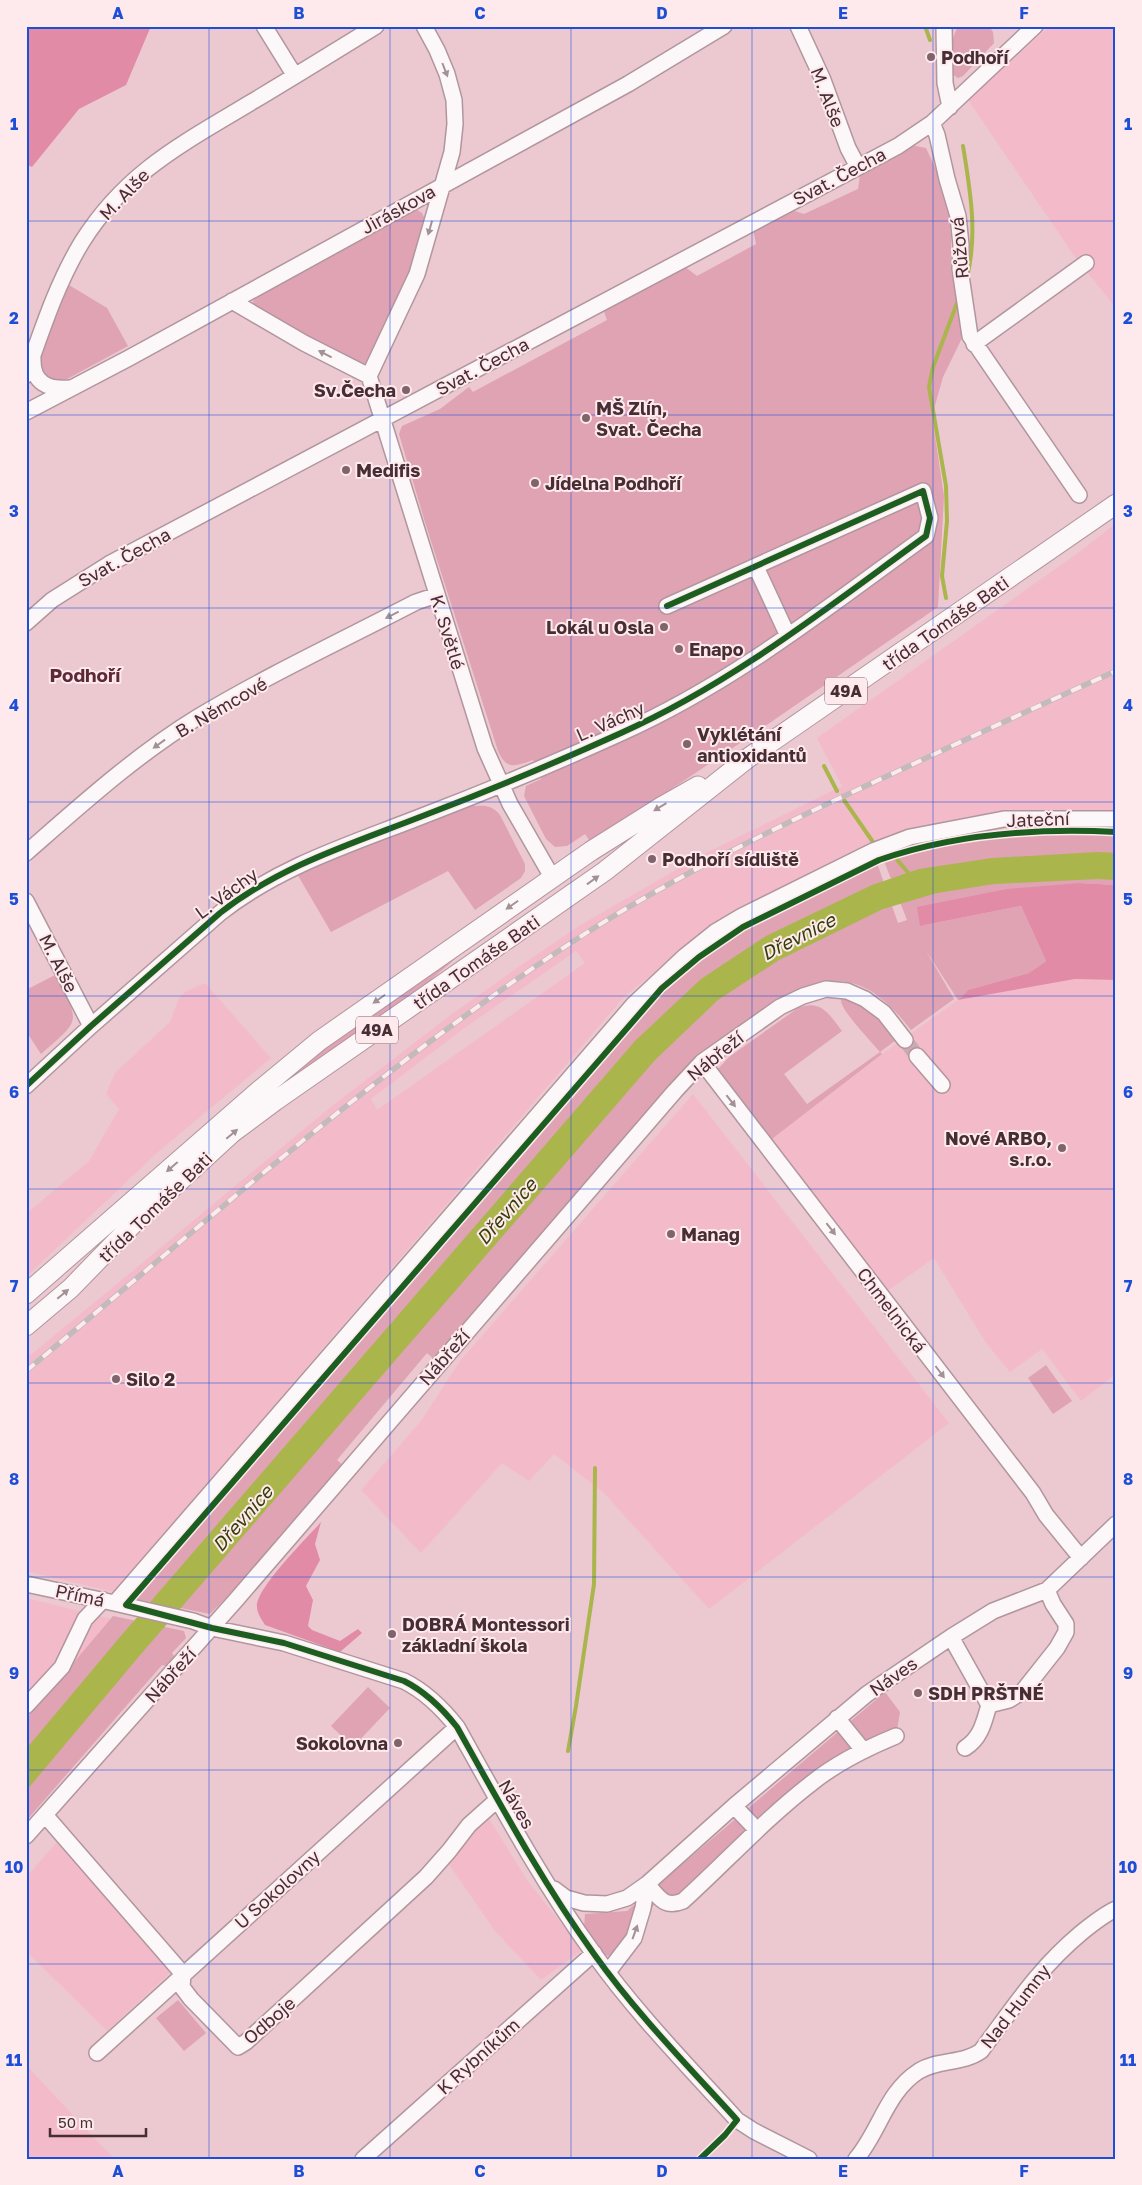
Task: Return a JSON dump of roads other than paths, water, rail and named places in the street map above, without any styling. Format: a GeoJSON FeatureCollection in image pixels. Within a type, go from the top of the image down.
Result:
{"type":"FeatureCollection","features":[{"type":"Feature","properties":{"kind":"main road","name":"třída Tomáše Bati"},"geometry":{"type":"LineString","coordinates":[[26,1326],[71,1288],[136,1221],[232,1133],[274,1101],[567,899],[748,758],[1116,504]]}},
{"type":"Feature","properties":{"kind":"main road","name":"třída Tomáše Bati"},"geometry":{"type":"LineString","coordinates":[[26,1294],[261,1089],[319,1041],[552,878],[661,806],[748,758]]}},
{"type":"Feature","properties":{"kind":"main road"},"geometry":{"type":"LineString","coordinates":[[552,878],[567,899]]}},
{"type":"Feature","properties":{"kind":"street"},"geometry":{"type":"LineString","coordinates":[[264,26],[294,76]]}},
{"type":"Feature","properties":{"kind":"street","name":"M. Alše"},"geometry":{"type":"LineString","coordinates":[[26,375],[58,287],[75,255],[96,223],[122,191],[157,160],[376,26]]}},
{"type":"Feature","properties":{"kind":"street"},"geometry":{"type":"LineString","coordinates":[[232,300],[304,343],[369,376],[417,274],[452,152],[455,124],[454,100],[437,50],[424,26]]}},
{"type":"Feature","properties":{"kind":"street","name":"Jiráskova"},"geometry":{"type":"LineString","coordinates":[[26,412],[628,84],[724,26]]}},
{"type":"Feature","properties":{"kind":"street","name":"M. Alše"},"geometry":{"type":"LineString","coordinates":[[798,26],[823,80],[848,148],[858,167]]}},
{"type":"Feature","properties":{"kind":"street","name":"Růžová"},"geometry":{"type":"LineString","coordinates":[[944,26],[945,83],[937,135],[947,180],[958,216],[961,245],[960,269],[966,316],[974,344],[1079,495]]}},
{"type":"Feature","properties":{"kind":"street","name":"Svat. Čecha"},"geometry":{"type":"LineString","coordinates":[[26,623],[52,600],[109,564],[898,146],[941,115],[1035,26]]}},
{"type":"Feature","properties":{"kind":"street"},"geometry":{"type":"LineString","coordinates":[[974,344],[1086,264]]}},
{"type":"Feature","properties":{"kind":"street"},"geometry":{"type":"LineString","coordinates":[[34,354],[35,372],[43,384],[56,389],[70,388]]}},
{"type":"Feature","properties":{"kind":"street","name":"K. Světlé"},"geometry":{"type":"LineString","coordinates":[[369,376],[485,748],[501,785],[552,878]]}},
{"type":"Feature","properties":{"kind":"street","name":"L. Váchy"},"geometry":{"type":"LineString","coordinates":[[26,1086],[91,1026],[220,913],[271,878],[306,861],[501,785],[620,734],[670,710],[734,673],[926,536],[930,518],[924,491],[667,606]]}},
{"type":"Feature","properties":{"kind":"street"},"geometry":{"type":"LineString","coordinates":[[756,567],[788,636]]}},
{"type":"Feature","properties":{"kind":"street","name":"B. Němcové"},"geometry":{"type":"LineString","coordinates":[[26,853],[96,792],[160,743],[197,718],[416,602],[437,595]]}},
{"type":"Feature","properties":{"kind":"street","name":"Jateční"},"geometry":{"type":"LineString","coordinates":[[26,1706],[62,1667],[85,1619],[115,1603],[634,1004],[692,950],[715,932],[742,916],[839,867],[910,837],[1004,819],[1116,819]]}},
{"type":"Feature","properties":{"kind":"street","name":"M. Alše"},"geometry":{"type":"LineString","coordinates":[[26,900],[91,1026]]}},
{"type":"Feature","properties":{"kind":"street","name":"Nábřeží"},"geometry":{"type":"LineString","coordinates":[[26,1836],[212,1628],[702,1062],[780,1006],[826,989],[847,991],[865,999],[884,1013],[905,1040]]}},
{"type":"Feature","properties":{"kind":"street"},"geometry":{"type":"LineString","coordinates":[[917,1056],[942,1085]]}},
{"type":"Feature","properties":{"kind":"street","name":"Chmelnická"},"geometry":{"type":"LineString","coordinates":[[702,1062],[1033,1493],[1046,1515],[1081,1558]]}},
{"type":"Feature","properties":{"kind":"street","name":"Náves"},"geometry":{"type":"LineString","coordinates":[[547,1884],[566,1898],[584,1903],[607,1904],[627,1898],[647,1884],[734,1806],[867,1694],[951,1637],[994,1611],[1047,1590],[1116,1524]]}},
{"type":"Feature","properties":{"kind":"street","name":"Přímá"},"geometry":{"type":"LineString","coordinates":[[26,1584],[192,1621]]}},
{"type":"Feature","properties":{"kind":"street"},"geometry":{"type":"LineString","coordinates":[[989,1705],[1009,1700],[1023,1691],[1057,1648],[1066,1632],[1066,1624],[1053,1604],[1047,1590]]}},
{"type":"Feature","properties":{"kind":"street","name":"Náves"},"geometry":{"type":"LineString","coordinates":[[192,1621],[212,1628],[284,1643],[404,1681],[430,1698],[457,1727],[497,1800],[547,1884],[594,1954],[646,2020],[737,2120],[754,2131],[810,2159]]}},
{"type":"Feature","properties":{"kind":"street"},"geometry":{"type":"LineString","coordinates":[[951,1637],[989,1705],[981,1731],[974,1742],[965,1748]]}},
{"type":"Feature","properties":{"kind":"street"},"geometry":{"type":"LineString","coordinates":[[837,1718],[862,1750]]}},
{"type":"Feature","properties":{"kind":"street","name":"U Sokolovny"},"geometry":{"type":"LineString","coordinates":[[97,2053],[457,1727]]}},
{"type":"Feature","properties":{"kind":"street"},"geometry":{"type":"LineString","coordinates":[[647,1884],[664,1902],[674,1905],[683,1901],[756,1829],[814,1781],[862,1750],[896,1736]]}},
{"type":"Feature","properties":{"kind":"street","name":"Odboje"},"geometry":{"type":"LineString","coordinates":[[45,1815],[183,1974],[182,1987],[191,1999],[238,2047],[246,2042],[426,1877],[449,1852],[469,1825],[497,1800]]}},
{"type":"Feature","properties":{"kind":"street"},"geometry":{"type":"LineString","coordinates":[[734,1806],[756,1829]]}},
{"type":"Feature","properties":{"kind":"street"},"geometry":{"type":"LineString","coordinates":[[608,1972],[634,1938],[643,1908],[647,1884]]}},
{"type":"Feature","properties":{"kind":"street","name":"Nad Humny"},"geometry":{"type":"LineString","coordinates":[[856,2159],[887,2105],[910,2078],[931,2065],[972,2058],[981,2051],[1039,1973],[1097,1920],[1116,1909]]}},
{"type":"Feature","properties":{"kind":"street","name":"K Rybníkům"},"geometry":{"type":"LineString","coordinates":[[363,2159],[594,1954]]}},
{"type":"Feature","properties":{"kind":"water","name":"Dřevnice"},"geometry":{"type":"Polygon","coordinates":[[[1098,852],[1116,853],[1116,880],[1098,879],[994,884],[937,893],[883,909],[779,960],[718,1000],[655,1060],[141,1654],[26,1791],[26,1749],[120,1637],[635,1041],[701,979],[766,936],[872,885],[919,869],[992,858],[1098,852]]]}},
{"type":"Feature","properties":{"kind":"waterway"},"geometry":{"type":"LineString","coordinates":[[925,26],[930,40]]}},
{"type":"Feature","properties":{"kind":"waterway"},"geometry":{"type":"LineString","coordinates":[[963,146],[972,212],[972,244],[967,277]]}},
{"type":"Feature","properties":{"kind":"waterway"},"geometry":{"type":"LineString","coordinates":[[946,598],[942,576],[947,521],[946,486],[929,387],[933,367],[957,303]]}},
{"type":"Feature","properties":{"kind":"waterway"},"geometry":{"type":"LineString","coordinates":[[824,766],[837,791]]}},
{"type":"Feature","properties":{"kind":"waterway"},"geometry":{"type":"LineString","coordinates":[[844,800],[875,845]]}},
{"type":"Feature","properties":{"kind":"waterway"},"geometry":{"type":"LineString","coordinates":[[893,855],[911,876]]}},
{"type":"Feature","properties":{"kind":"waterway"},"geometry":{"type":"LineString","coordinates":[[568,1751],[594,1584],[595,1468]]}},
{"type":"Feature","properties":{"kind":"tunnel"},"geometry":{"type":"LineString","coordinates":[[905,1040],[917,1056]]}},
{"type":"Feature","properties":{"kind":"railway"},"geometry":{"type":"LineString","coordinates":[[26,1371],[229,1201],[367,1090],[509,984],[583,935],[659,890],[776,828],[1116,671]]}},
{"type":"Feature","properties":{"kind":"place","name":"Podhoří"},"geometry":{"type":"Point","coordinates":[931,57]}},
{"type":"Feature","properties":{"kind":"place","name":"Sv.Čecha"},"geometry":{"type":"Point","coordinates":[406,390]}},
{"type":"Feature","properties":{"kind":"place","name":"MŠ Zlín, Svat. Čecha"},"geometry":{"type":"Point","coordinates":[586,418]}},
{"type":"Feature","properties":{"kind":"place","name":"Medifis"},"geometry":{"type":"Point","coordinates":[346,470]}},
{"type":"Feature","properties":{"kind":"place","name":"Jídelna Podhoří"},"geometry":{"type":"Point","coordinates":[535,483]}},
{"type":"Feature","properties":{"kind":"place","name":"Lokál u Osla"},"geometry":{"type":"Point","coordinates":[664,627]}},
{"type":"Feature","properties":{"kind":"place","name":"Enapo"},"geometry":{"type":"Point","coordinates":[679,649]}},
{"type":"Feature","properties":{"kind":"place","name":"Vyklétání antioxidantů"},"geometry":{"type":"Point","coordinates":[687,744]}},
{"type":"Feature","properties":{"kind":"place","name":"Podhoří sídliště"},"geometry":{"type":"Point","coordinates":[652,859]}},
{"type":"Feature","properties":{"kind":"place","name":"Nové ARBO, s.r.o."},"geometry":{"type":"Point","coordinates":[1062,1148]}},
{"type":"Feature","properties":{"kind":"place","name":"Manag"},"geometry":{"type":"Point","coordinates":[671,1234]}},
{"type":"Feature","properties":{"kind":"place","name":"Silo 2"},"geometry":{"type":"Point","coordinates":[116,1379]}},
{"type":"Feature","properties":{"kind":"place","name":"DOBRÁ Montessori základní škola"},"geometry":{"type":"Point","coordinates":[392,1634]}},
{"type":"Feature","properties":{"kind":"place","name":"SDH PRŠTNÉ"},"geometry":{"type":"Point","coordinates":[918,1693]}},
{"type":"Feature","properties":{"kind":"place","name":"Sokolovna"},"geometry":{"type":"Point","coordinates":[398,1743]}},
{"type":"Feature","properties":{"kind":"district","name":"Podhoří"},"geometry":{"type":"Point","coordinates":[85,674]}}]}
